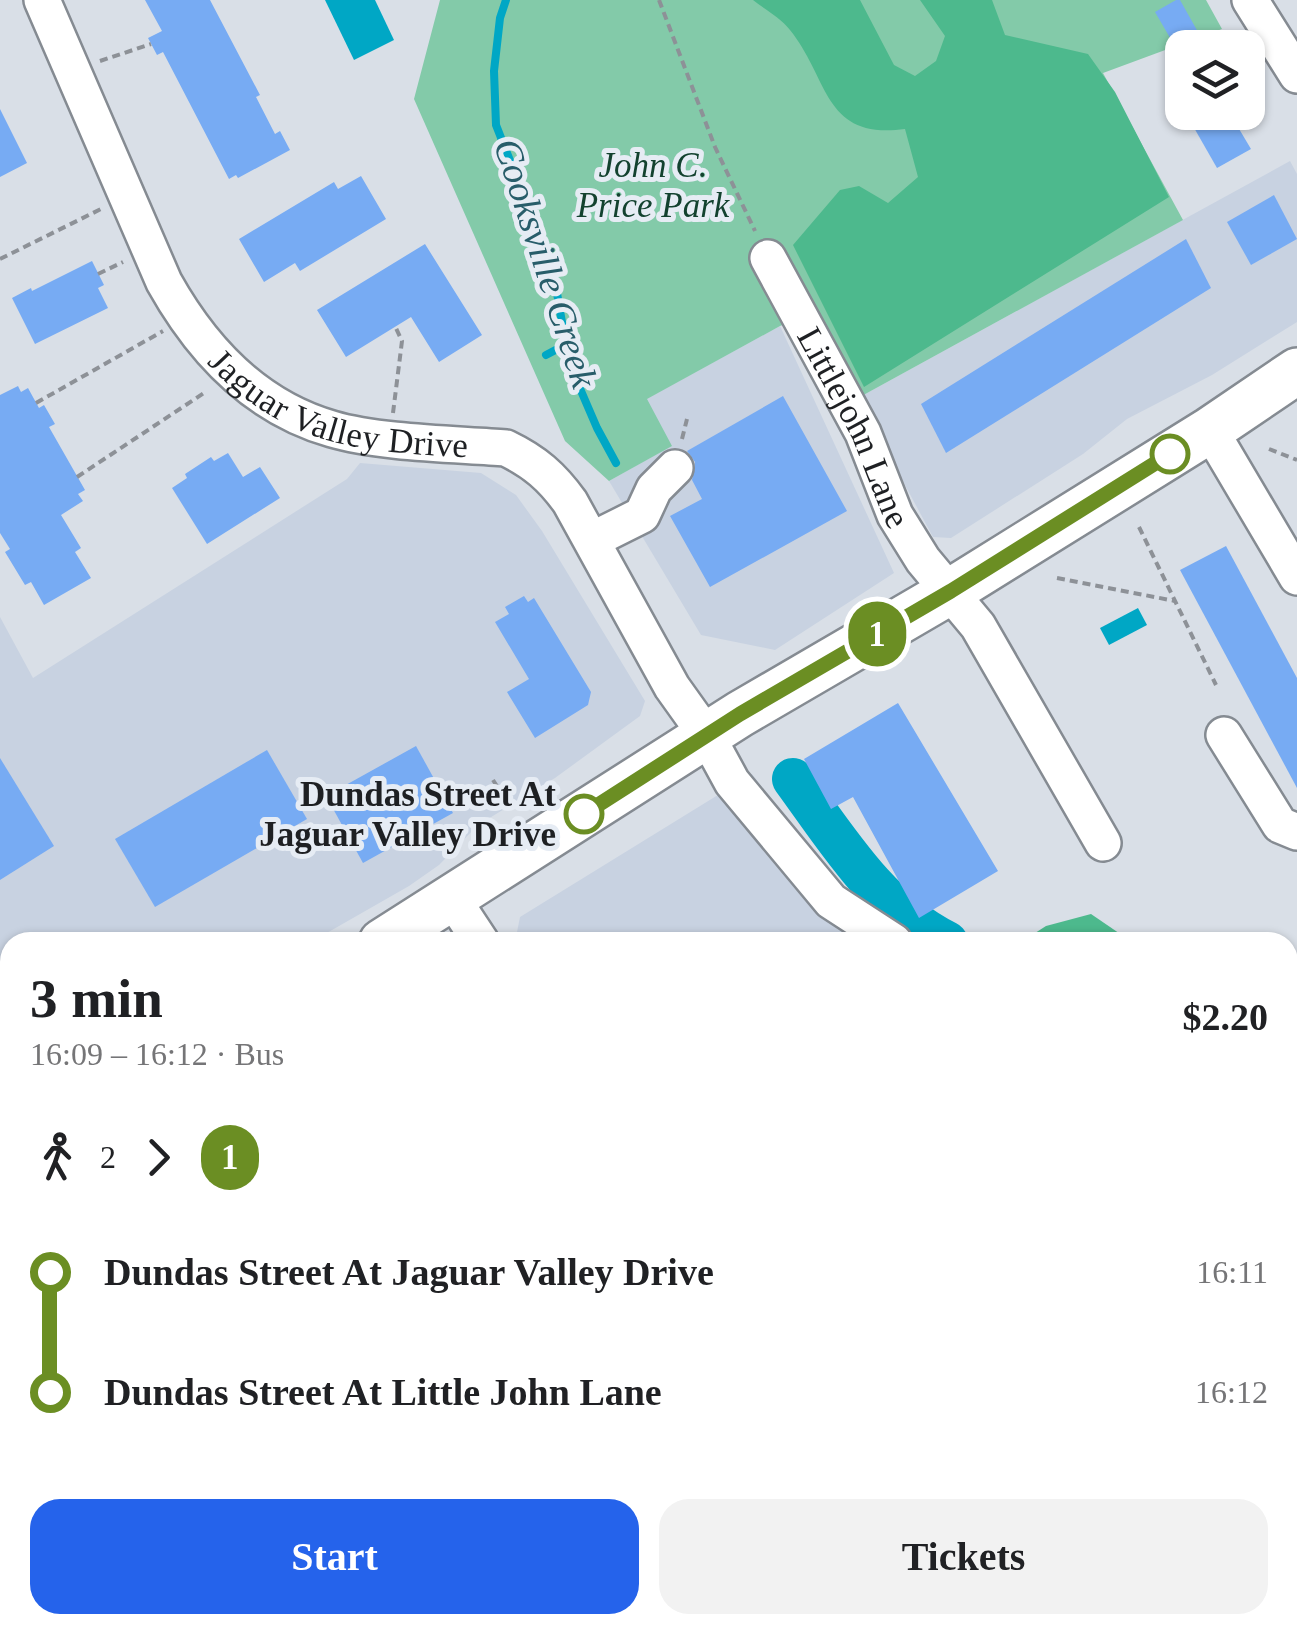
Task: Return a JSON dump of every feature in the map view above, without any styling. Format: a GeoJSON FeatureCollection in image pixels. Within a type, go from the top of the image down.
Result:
{"type":"FeatureCollection","features":[{"type":"Feature","properties":{"kind":"main road"},"geometry":{"type":"LineString","coordinates":[[398,932],[707,736],[1210,430],[1297,371]]}},
{"type":"Feature","properties":{"kind":"street","name":"Jaguar Valley Drive"},"geometry":{"type":"LineString","coordinates":[[42,0],[125,197],[185,320],[232,374],[259,395],[333,430],[506,448],[530,459],[551,476],[592,540],[672,687],[707,736],[732,782],[832,901],[879,932]]}},
{"type":"Feature","properties":{"kind":"street"},"geometry":{"type":"LineString","coordinates":[[1250,0],[1297,75]]}},
{"type":"Feature","properties":{"kind":"street","name":"Littlejohn Lane"},"geometry":{"type":"LineString","coordinates":[[768,258],[864,433],[895,515],[923,560],[978,626],[1103,843]]}},
{"type":"Feature","properties":{"kind":"street"},"geometry":{"type":"LineString","coordinates":[[1210,430],[1297,577]]}},
{"type":"Feature","properties":{"kind":"street"},"geometry":{"type":"LineString","coordinates":[[592,540],[642,515],[654,489],[675,468]]}},
{"type":"Feature","properties":{"kind":"street"},"geometry":{"type":"LineString","coordinates":[[1224,735],[1280,825],[1297,832]]}},
{"type":"Feature","properties":{"kind":"street"},"geometry":{"type":"LineString","coordinates":[[452,898],[474,932]]}},
{"type":"Feature","properties":{"kind":"path"},"geometry":{"type":"LineString","coordinates":[[659,0],[716,146],[768,258]]}},
{"type":"Feature","properties":{"kind":"path"},"geometry":{"type":"LineString","coordinates":[[72,70],[151,44]]}},
{"type":"Feature","properties":{"kind":"path"},"geometry":{"type":"LineString","coordinates":[[0,259],[125,197]]}},
{"type":"Feature","properties":{"kind":"path"},"geometry":{"type":"LineString","coordinates":[[36,403],[185,320]]}},
{"type":"Feature","properties":{"kind":"path"},"geometry":{"type":"LineString","coordinates":[[390,437],[402,341],[395,326]]}},
{"type":"Feature","properties":{"kind":"path"},"geometry":{"type":"LineString","coordinates":[[78,477],[232,374]]}},
{"type":"Feature","properties":{"kind":"path"},"geometry":{"type":"LineString","coordinates":[[1269,450],[1297,460]]}},
{"type":"Feature","properties":{"kind":"path"},"geometry":{"type":"LineString","coordinates":[[1140,527],[1216,686]]}},
{"type":"Feature","properties":{"kind":"path"},"geometry":{"type":"LineString","coordinates":[[1057,578],[1176,601]]}},
{"type":"Feature","properties":{"kind":"path"},"geometry":{"type":"LineString","coordinates":[[493,780],[511,808]]}},
{"type":"Feature","properties":{"kind":"shaded area"},"geometry":{"type":"Polygon","coordinates":[[[1290,161],[1297,174],[1297,322],[1212,375],[1127,419],[1083,454],[951,538],[933,537],[858,398],[1290,161]]]}},
{"type":"Feature","properties":{"kind":"shaded area"},"geometry":{"type":"Polygon","coordinates":[[[780,326],[894,573],[775,650],[701,635],[609,481],[671,446],[646,399],[780,326]]]}},
{"type":"Feature","properties":{"kind":"shaded area"},"geometry":{"type":"Polygon","coordinates":[[[360,463],[481,473],[516,495],[645,701],[640,716],[555,778],[478,825],[439,865],[409,886],[328,932],[0,932],[0,617],[33,678],[347,479],[360,463]]]}},
{"type":"Feature","properties":{"kind":"shaded area"},"geometry":{"type":"Polygon","coordinates":[[[752,774],[846,899],[889,932],[517,932],[520,917],[752,774]]]}},
{"type":"Feature","properties":{"kind":"green space","name":"John C. Price Park"},"geometry":{"type":"Polygon","coordinates":[[[440,0],[1206,0],[1222,29],[1165,30],[1165,50],[1103,73],[1183,220],[858,398],[813,313],[780,326],[647,399],[672,446],[609,481],[565,441],[414,99],[440,0]]]}},
{"type":"Feature","properties":{"kind":"green space"},"geometry":{"type":"Polygon","coordinates":[[[753,0],[860,0],[894,65],[915,76],[936,61],[945,36],[920,0],[992,0],[1005,35],[1088,54],[1115,92],[1169,197],[864,387],[793,245],[840,190],[859,186],[888,203],[918,177],[905,129],[878,130],[843,116],[790,30],[753,0]]]}},
{"type":"Feature","properties":{"kind":"green space"},"geometry":{"type":"Polygon","coordinates":[[[1091,914],[1117,932],[1037,932],[1091,914]]]}},
{"type":"Feature","properties":{"kind":"water"},"geometry":{"type":"Polygon","coordinates":[[[325,0],[375,0],[394,40],[354,60],[325,0]]]}},
{"type":"Feature","properties":{"kind":"water"},"geometry":{"type":"Polygon","coordinates":[[[1138,608],[1147,625],[1109,645],[1100,628],[1138,608]]]}},
{"type":"Feature","properties":{"kind":"building"},"geometry":{"type":"Polygon","coordinates":[[[145,0],[210,0],[260,95],[256,97],[275,134],[280,131],[290,150],[229,179],[163,52],[157,55],[148,38],[162,31],[145,0]]]}},
{"type":"Feature","properties":{"kind":"building"},"geometry":{"type":"Polygon","coordinates":[[[1180,0],[1197,30],[1166,30],[1155,12],[1180,0]]]}},
{"type":"Feature","properties":{"kind":"building"},"geometry":{"type":"Polygon","coordinates":[[[0,109],[27,163],[0,177],[0,109]]]}},
{"type":"Feature","properties":{"kind":"building"},"geometry":{"type":"Polygon","coordinates":[[[1195,130],[1240,130],[1251,149],[1217,168],[1195,130]]]}},
{"type":"Feature","properties":{"kind":"building"},"geometry":{"type":"Polygon","coordinates":[[[361,176],[386,219],[300,271],[295,263],[264,282],[239,239],[334,182],[338,189],[361,176]]]}},
{"type":"Feature","properties":{"kind":"building"},"geometry":{"type":"Polygon","coordinates":[[[1274,195],[1297,239],[1251,265],[1227,222],[1274,195]]]}},
{"type":"Feature","properties":{"kind":"building"},"geometry":{"type":"Polygon","coordinates":[[[1186,239],[1211,288],[946,453],[921,404],[1186,239]]]}},
{"type":"Feature","properties":{"kind":"building"},"geometry":{"type":"Polygon","coordinates":[[[425,244],[482,335],[439,362],[411,317],[346,357],[317,310],[425,244]]]}},
{"type":"Feature","properties":{"kind":"building"},"geometry":{"type":"Polygon","coordinates":[[[92,261],[104,285],[98,288],[108,308],[35,344],[12,298],[92,261]]]}},
{"type":"Feature","properties":{"kind":"building"},"geometry":{"type":"Polygon","coordinates":[[[18,386],[21,392],[28,388],[39,408],[44,405],[55,424],[49,427],[85,490],[78,494],[83,501],[61,515],[81,548],[75,552],[91,578],[44,605],[31,582],[25,585],[5,552],[10,549],[0,533],[0,395],[18,386]]]}},
{"type":"Feature","properties":{"kind":"building"},"geometry":{"type":"Polygon","coordinates":[[[783,396],[847,511],[710,587],[670,516],[702,499],[692,480],[695,462],[687,451],[783,396]]]}},
{"type":"Feature","properties":{"kind":"building"},"geometry":{"type":"Polygon","coordinates":[[[228,453],[243,477],[260,467],[280,498],[207,544],[172,488],[211,457],[214,461],[228,453]]]}},
{"type":"Feature","properties":{"kind":"building"},"geometry":{"type":"Polygon","coordinates":[[[1226,546],[1297,678],[1297,788],[1180,570],[1226,546]]]}},
{"type":"Feature","properties":{"kind":"building"},"geometry":{"type":"Polygon","coordinates":[[[524,596],[528,602],[534,598],[591,692],[588,705],[535,738],[507,692],[529,679],[495,622],[509,614],[505,607],[524,596]]]}},
{"type":"Feature","properties":{"kind":"building"},"geometry":{"type":"Polygon","coordinates":[[[898,703],[998,871],[919,918],[853,797],[831,809],[804,759],[898,703]]]}},
{"type":"Feature","properties":{"kind":"building"},"geometry":{"type":"Polygon","coordinates":[[[416,746],[453,813],[363,863],[326,796],[416,746]]]}},
{"type":"Feature","properties":{"kind":"building"},"geometry":{"type":"Polygon","coordinates":[[[267,750],[307,819],[155,907],[115,839],[267,750]]]}},
{"type":"Feature","properties":{"kind":"building"},"geometry":{"type":"Polygon","coordinates":[[[0,758],[54,846],[0,880],[0,758]]]}},
{"type":"Feature","properties":{"kind":"waterway","name":"Cooksville Creek"},"geometry":{"type":"LineString","coordinates":[[506,0],[494,71],[496,125],[553,270],[569,363],[616,463]]}},
{"type":"Feature","properties":{"kind":"waterway"},"geometry":{"type":"LineString","coordinates":[[546,355],[565,345]]}},
{"type":"Feature","properties":{"kind":"waterway","name":"Cooksville Creek"},"geometry":{"type":"LineString","coordinates":[[793,779],[861,870],[900,911],[929,932]]}},
{"type":"Feature","properties":{"kind":"bus line","name":"1"},"geometry":{"type":"LineString","coordinates":[[584,814],[740,714],[951,591],[1170,454]]}},
{"type":"Feature","properties":{"kind":"place","name":"Dundas Street At Jaguar Valley Drive"},"geometry":{"type":"Point","coordinates":[584,814]}}]}
